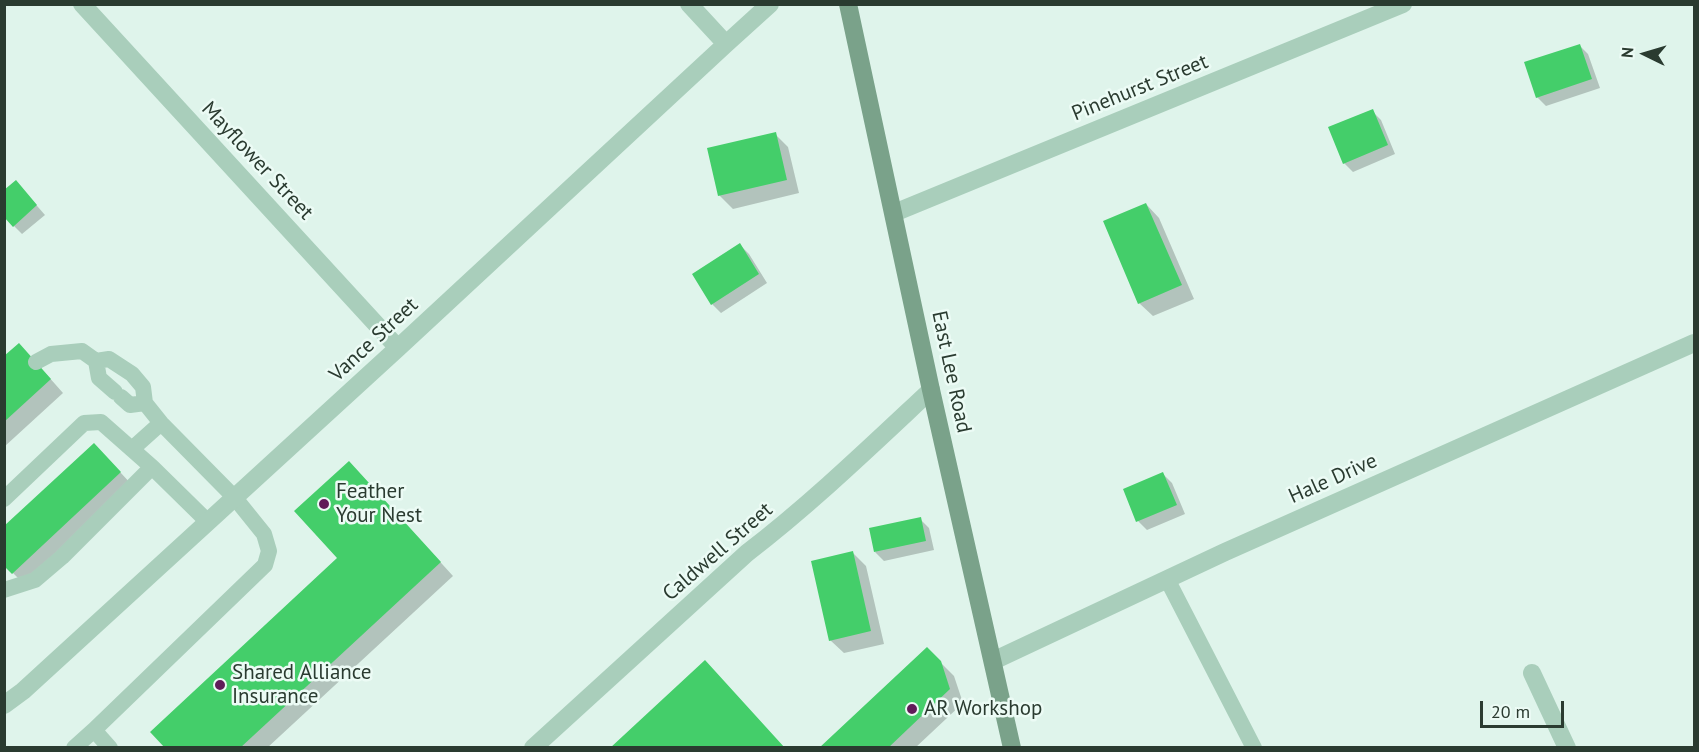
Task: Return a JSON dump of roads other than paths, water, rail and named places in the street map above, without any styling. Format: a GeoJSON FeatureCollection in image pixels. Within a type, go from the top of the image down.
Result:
{"type":"FeatureCollection","features":[{"type":"Feature","properties":{"kind":"street","name":"Mayflower Street"},"geometry":{"type":"LineString","coordinates":[[82,4],[398,348]]}},
{"type":"Feature","properties":{"kind":"street"},"geometry":{"type":"LineString","coordinates":[[689,4],[726,44]]}},
{"type":"Feature","properties":{"kind":"street","name":"Vance Street"},"geometry":{"type":"LineString","coordinates":[[4,705],[23,691],[235,498],[770,4]]}},
{"type":"Feature","properties":{"kind":"street","name":"East Lee Road"},"geometry":{"type":"LineString","coordinates":[[848,4],[931,390],[1012,747]]}},
{"type":"Feature","properties":{"kind":"street","name":"Pinehurst Street"},"geometry":{"type":"LineString","coordinates":[[894,213],[1403,4]]}},
{"type":"Feature","properties":{"kind":"street","name":"Hale Drive"},"geometry":{"type":"LineString","coordinates":[[993,661],[1225,552],[1695,343]]}},
{"type":"Feature","properties":{"kind":"street","name":"Caldwell Street"},"geometry":{"type":"LineString","coordinates":[[533,747],[747,553],[784,525],[854,463],[931,390]]}},
{"type":"Feature","properties":{"kind":"street"},"geometry":{"type":"LineString","coordinates":[[1532,673],[1567,747]]}},
{"type":"Feature","properties":{"kind":"lane"},"geometry":{"type":"LineString","coordinates":[[36,362],[51,354],[82,351],[96,361],[109,359],[132,374],[143,387],[145,403],[161,423],[235,498],[264,534],[269,551],[265,565],[74,747]]}},
{"type":"Feature","properties":{"kind":"lane"},"geometry":{"type":"LineString","coordinates":[[96,361],[99,378],[130,405],[145,403]]}},
{"type":"Feature","properties":{"kind":"lane"},"geometry":{"type":"LineString","coordinates":[[4,499],[84,423],[101,422],[152,467],[208,522]]}},
{"type":"Feature","properties":{"kind":"lane"},"geometry":{"type":"LineString","coordinates":[[132,449],[161,423]]}},
{"type":"Feature","properties":{"kind":"lane"},"geometry":{"type":"LineString","coordinates":[[4,590],[35,580],[62,557],[152,467]]}},
{"type":"Feature","properties":{"kind":"lane"},"geometry":{"type":"LineString","coordinates":[[1167,579],[1254,747]]}},
{"type":"Feature","properties":{"kind":"lane"},"geometry":{"type":"LineString","coordinates":[[94,730],[110,747]]}},
{"type":"Feature","properties":{"kind":"place","name":"Feather Your Nest"},"geometry":{"type":"Point","coordinates":[324,504]}},
{"type":"Feature","properties":{"kind":"place","name":"Shared Alliance Insurance"},"geometry":{"type":"Point","coordinates":[220,685]}},
{"type":"Feature","properties":{"kind":"place","name":"AR Workshop"},"geometry":{"type":"Point","coordinates":[912,709]}}]}
